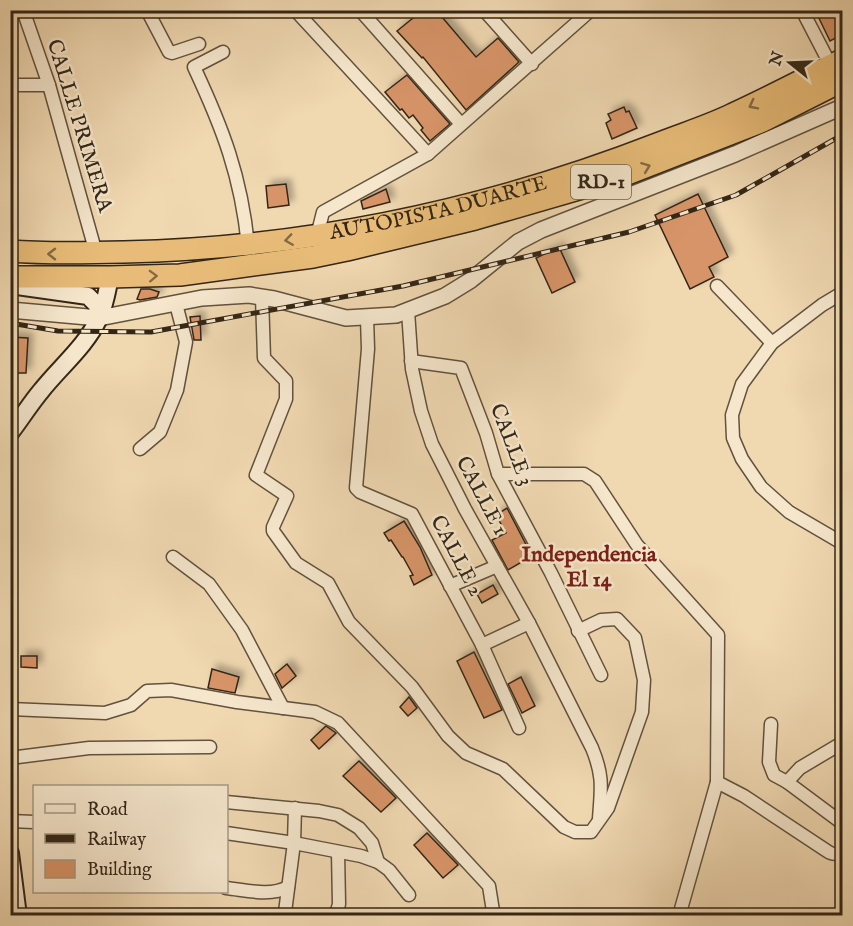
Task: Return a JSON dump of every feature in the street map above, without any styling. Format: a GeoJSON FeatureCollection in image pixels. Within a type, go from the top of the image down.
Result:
{"type":"FeatureCollection","features":[{"type":"Feature","properties":{"kind":"highway","name":"AUTOPISTA DUARTE"},"geometry":{"type":"LineString","coordinates":[[10,251],[48,254],[96,253],[248,245],[317,236],[457,209],[597,168],[732,115],[839,69]]}},
{"type":"Feature","properties":{"kind":"highway","name":"AUTOPISTA DUARTE"},"geometry":{"type":"LineString","coordinates":[[10,277],[180,274],[313,257],[475,219],[617,178],[763,121],[839,69]]}},
{"type":"Feature","properties":{"kind":"main road"},"geometry":{"type":"LineString","coordinates":[[10,433],[40,391],[74,355],[99,318],[107,296],[110,277]]}},
{"type":"Feature","properties":{"kind":"main road"},"geometry":{"type":"LineString","coordinates":[[10,285],[88,296],[97,305],[99,318]]}},
{"type":"Feature","properties":{"kind":"main road"},"geometry":{"type":"LineString","coordinates":[[10,853],[18,915]]}},
{"type":"Feature","properties":{"kind":"street","name":"CALLE PRIMERA"},"geometry":{"type":"LineString","coordinates":[[23,10],[49,85],[96,253]]}},
{"type":"Feature","properties":{"kind":"street"},"geometry":{"type":"LineString","coordinates":[[147,10],[167,51],[172,53],[200,44]]}},
{"type":"Feature","properties":{"kind":"street"},"geometry":{"type":"LineString","coordinates":[[295,10],[428,154]]}},
{"type":"Feature","properties":{"kind":"street"},"geometry":{"type":"LineString","coordinates":[[360,10],[461,124]]}},
{"type":"Feature","properties":{"kind":"street"},"geometry":{"type":"LineString","coordinates":[[484,10],[532,64]]}},
{"type":"Feature","properties":{"kind":"street"},"geometry":{"type":"LineString","coordinates":[[317,236],[323,212],[428,154],[591,10]]}},
{"type":"Feature","properties":{"kind":"street"},"geometry":{"type":"LineString","coordinates":[[802,10],[839,69]]}},
{"type":"Feature","properties":{"kind":"street"},"geometry":{"type":"LineString","coordinates":[[184,49],[224,132],[244,205],[248,245]]}},
{"type":"Feature","properties":{"kind":"street"},"geometry":{"type":"LineString","coordinates":[[194,67],[223,52]]}},
{"type":"Feature","properties":{"kind":"street"},"geometry":{"type":"LineString","coordinates":[[10,85],[49,85]]}},
{"type":"Feature","properties":{"kind":"street"},"geometry":{"type":"LineString","coordinates":[[10,310],[99,318],[202,298],[262,297],[346,318],[396,315],[445,297],[471,280],[518,242],[541,230],[735,154],[843,107]]}},
{"type":"Feature","properties":{"kind":"street"},"geometry":{"type":"LineString","coordinates":[[717,286],[772,343]]}},
{"type":"Feature","properties":{"kind":"street"},"geometry":{"type":"LineString","coordinates":[[843,293],[822,305],[772,343],[742,384],[732,415],[732,438],[760,487],[789,512],[843,543]]}},
{"type":"Feature","properties":{"kind":"street"},"geometry":{"type":"LineString","coordinates":[[262,297],[264,358],[286,381],[286,399],[256,475],[287,496],[273,527],[276,536],[296,563],[328,583],[349,621],[412,687],[448,736],[466,753],[503,769],[564,827],[575,832],[591,832],[608,808],[642,712],[644,680],[635,638],[617,619],[601,620],[578,631]]}},
{"type":"Feature","properties":{"kind":"street"},"geometry":{"type":"LineString","coordinates":[[140,449],[160,432],[177,390],[186,342],[176,304]]}},
{"type":"Feature","properties":{"kind":"street","name":"CALLE 1"},"geometry":{"type":"LineString","coordinates":[[408,311],[411,361],[421,411],[432,444],[465,509],[529,623],[599,765],[602,784],[599,820]]}},
{"type":"Feature","properties":{"kind":"street","name":"CALLE 2"},"geometry":{"type":"LineString","coordinates":[[367,318],[368,349],[356,488],[360,492],[412,514],[482,645],[519,728]]}},
{"type":"Feature","properties":{"kind":"street","name":"CALLE 3"},"geometry":{"type":"LineString","coordinates":[[411,361],[461,368],[486,433],[498,474],[602,675]]}},
{"type":"Feature","properties":{"kind":"street"},"geometry":{"type":"LineString","coordinates":[[498,474],[584,474],[595,481],[637,545],[718,635],[717,782],[679,915]]}},
{"type":"Feature","properties":{"kind":"street"},"geometry":{"type":"LineString","coordinates":[[173,557],[208,584],[242,630],[283,708]]}},
{"type":"Feature","properties":{"kind":"street"},"geometry":{"type":"LineString","coordinates":[[450,586],[497,566]]}},
{"type":"Feature","properties":{"kind":"street"},"geometry":{"type":"LineString","coordinates":[[482,645],[529,623]]}},
{"type":"Feature","properties":{"kind":"street"},"geometry":{"type":"LineString","coordinates":[[10,709],[105,712],[131,705],[147,691],[171,690],[237,702],[315,712],[338,723],[489,886],[496,914]]}},
{"type":"Feature","properties":{"kind":"street"},"geometry":{"type":"LineString","coordinates":[[771,724],[769,762],[774,775],[843,823]]}},
{"type":"Feature","properties":{"kind":"street"},"geometry":{"type":"LineString","coordinates":[[787,782],[800,768],[843,743]]}},
{"type":"Feature","properties":{"kind":"street"},"geometry":{"type":"LineString","coordinates":[[10,758],[89,748],[210,747]]}},
{"type":"Feature","properties":{"kind":"street"},"geometry":{"type":"LineString","coordinates":[[717,782],[744,796],[833,854],[839,854],[843,850]]}},
{"type":"Feature","properties":{"kind":"street"},"geometry":{"type":"LineString","coordinates":[[228,802],[261,807],[295,808],[338,815],[359,828],[372,843],[378,862]]}},
{"type":"Feature","properties":{"kind":"street"},"geometry":{"type":"LineString","coordinates":[[286,915],[294,843],[295,808]]}},
{"type":"Feature","properties":{"kind":"street"},"geometry":{"type":"LineString","coordinates":[[10,821],[33,822]]}},
{"type":"Feature","properties":{"kind":"street"},"geometry":{"type":"LineString","coordinates":[[228,833],[294,843],[378,862],[389,870],[409,895]]}},
{"type":"Feature","properties":{"kind":"street"},"geometry":{"type":"LineString","coordinates":[[332,915],[337,911],[339,904],[338,852]]}},
{"type":"Feature","properties":{"kind":"street"},"geometry":{"type":"LineString","coordinates":[[228,888],[261,892],[281,891],[288,887]]}},
{"type":"Feature","properties":{"kind":"building"},"geometry":{"type":"Polygon","coordinates":[[[423,10],[436,10],[476,57],[498,38],[519,62],[466,110],[423,57],[397,31],[423,10]]]}},
{"type":"Feature","properties":{"kind":"building"},"geometry":{"type":"Polygon","coordinates":[[[815,10],[843,10],[843,34],[830,41],[815,10]]]}},
{"type":"Feature","properties":{"kind":"building"},"geometry":{"type":"Polygon","coordinates":[[[407,75],[450,124],[430,141],[413,115],[409,118],[385,92],[407,75]]]}},
{"type":"Feature","properties":{"kind":"building"},"geometry":{"type":"Polygon","coordinates":[[[624,107],[626,112],[629,111],[637,128],[612,139],[606,123],[611,120],[608,114],[624,107]]]}},
{"type":"Feature","properties":{"kind":"building"},"geometry":{"type":"Polygon","coordinates":[[[286,184],[289,205],[268,208],[266,186],[286,184]]]}},
{"type":"Feature","properties":{"kind":"building"},"geometry":{"type":"Polygon","coordinates":[[[386,189],[390,202],[363,209],[361,201],[386,189]]]}},
{"type":"Feature","properties":{"kind":"building"},"geometry":{"type":"Polygon","coordinates":[[[698,194],[728,257],[709,267],[714,277],[690,289],[655,215],[698,194]]]}},
{"type":"Feature","properties":{"kind":"building"},"geometry":{"type":"Polygon","coordinates":[[[559,247],[575,282],[552,293],[536,258],[559,247]]]}},
{"type":"Feature","properties":{"kind":"building"},"geometry":{"type":"Polygon","coordinates":[[[141,289],[159,292],[157,297],[140,300],[137,299],[141,289]]]}},
{"type":"Feature","properties":{"kind":"building"},"geometry":{"type":"Polygon","coordinates":[[[200,316],[201,340],[194,340],[190,317],[200,316]]]}},
{"type":"Feature","properties":{"kind":"building"},"geometry":{"type":"Polygon","coordinates":[[[10,337],[28,338],[26,373],[10,373],[10,337]]]}},
{"type":"Feature","properties":{"kind":"building"},"geometry":{"type":"Polygon","coordinates":[[[507,508],[532,556],[508,570],[492,540],[506,533],[496,515],[507,508]]]}},
{"type":"Feature","properties":{"kind":"building"},"geometry":{"type":"Polygon","coordinates":[[[404,521],[420,547],[432,575],[414,585],[410,576],[413,575],[403,557],[384,533],[404,521]]]}},
{"type":"Feature","properties":{"kind":"building"},"geometry":{"type":"Polygon","coordinates":[[[493,585],[498,594],[482,603],[477,594],[493,585]]]}},
{"type":"Feature","properties":{"kind":"building"},"geometry":{"type":"Polygon","coordinates":[[[474,652],[502,710],[484,718],[457,661],[474,652]]]}},
{"type":"Feature","properties":{"kind":"building"},"geometry":{"type":"Polygon","coordinates":[[[21,656],[37,656],[37,668],[21,667],[21,656]]]}},
{"type":"Feature","properties":{"kind":"building"},"geometry":{"type":"Polygon","coordinates":[[[287,664],[296,676],[282,688],[275,674],[287,664]]]}},
{"type":"Feature","properties":{"kind":"building"},"geometry":{"type":"Polygon","coordinates":[[[212,669],[239,677],[235,693],[208,688],[212,669]]]}},
{"type":"Feature","properties":{"kind":"building"},"geometry":{"type":"Polygon","coordinates":[[[521,677],[535,706],[522,713],[508,684],[521,677]]]}},
{"type":"Feature","properties":{"kind":"building"},"geometry":{"type":"Polygon","coordinates":[[[409,697],[417,708],[408,716],[400,707],[409,697]]]}},
{"type":"Feature","properties":{"kind":"building"},"geometry":{"type":"Polygon","coordinates":[[[326,726],[336,733],[319,749],[311,740],[326,726]]]}},
{"type":"Feature","properties":{"kind":"building"},"geometry":{"type":"Polygon","coordinates":[[[359,761],[396,798],[381,812],[343,776],[359,761]]]}},
{"type":"Feature","properties":{"kind":"building"},"geometry":{"type":"Polygon","coordinates":[[[427,833],[458,865],[443,878],[414,845],[427,833]]]}},
{"type":"Feature","properties":{"kind":"railway"},"geometry":{"type":"LineString","coordinates":[[10,323],[58,331],[151,332],[403,286],[629,232],[736,195],[842,135]]}},
{"type":"Feature","properties":{"kind":"district","name":"Independencia El 14"},"geometry":{"type":"Point","coordinates":[589,568]}}]}
